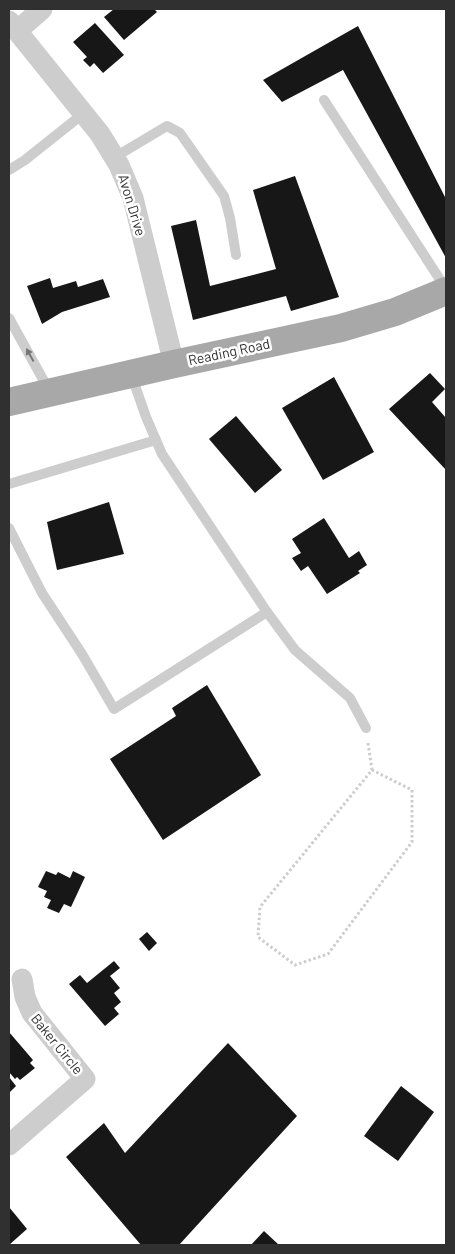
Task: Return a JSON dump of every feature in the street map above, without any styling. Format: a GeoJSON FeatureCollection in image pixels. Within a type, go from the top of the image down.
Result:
{"type":"FeatureCollection","features":[{"type":"Feature","properties":{"kind":"main road","name":"Reading Road"},"geometry":{"type":"LineString","coordinates":[[9,402],[341,328],[395,312],[446,290]]}},
{"type":"Feature","properties":{"kind":"street"},"geometry":{"type":"LineString","coordinates":[[13,26],[42,9]]}},
{"type":"Feature","properties":{"kind":"street","name":"Avon Drive"},"geometry":{"type":"LineString","coordinates":[[13,26],[84,113],[115,157],[133,198],[174,364]]}},
{"type":"Feature","properties":{"kind":"street","name":"Baker Circle"},"geometry":{"type":"LineString","coordinates":[[9,1145],[86,1079],[32,1012],[16,977]]}},
{"type":"Feature","properties":{"kind":"lane"},"geometry":{"type":"LineString","coordinates":[[324,100],[419,245],[446,290]]}},
{"type":"Feature","properties":{"kind":"lane"},"geometry":{"type":"LineString","coordinates":[[9,170],[84,113]]}},
{"type":"Feature","properties":{"kind":"lane"},"geometry":{"type":"LineString","coordinates":[[115,157],[167,126],[180,133],[224,196],[230,218],[236,256]]}},
{"type":"Feature","properties":{"kind":"lane"},"geometry":{"type":"LineString","coordinates":[[9,318],[50,393]]}},
{"type":"Feature","properties":{"kind":"lane"},"geometry":{"type":"LineString","coordinates":[[130,374],[162,454],[267,612],[295,650],[350,698],[366,728]]}},
{"type":"Feature","properties":{"kind":"lane"},"geometry":{"type":"LineString","coordinates":[[9,484],[156,440]]}},
{"type":"Feature","properties":{"kind":"lane"},"geometry":{"type":"LineString","coordinates":[[9,528],[42,594],[82,654],[114,709],[267,612]]}},
{"type":"Feature","properties":{"kind":"path"},"geometry":{"type":"LineString","coordinates":[[366,728],[372,770],[260,907],[258,936],[295,965],[328,954],[412,842],[412,790],[372,770]]}},
{"type":"Feature","properties":{"kind":"building"},"geometry":{"type":"Polygon","coordinates":[[[114,9],[154,9],[157,12],[124,40],[104,17],[114,9]]]}},
{"type":"Feature","properties":{"kind":"building"},"geometry":{"type":"Polygon","coordinates":[[[95,23],[124,55],[103,73],[94,63],[90,67],[83,60],[87,57],[73,42],[95,23]]]}},
{"type":"Feature","properties":{"kind":"building"},"geometry":{"type":"Polygon","coordinates":[[[358,26],[446,199],[446,258],[343,70],[282,102],[263,80],[358,26]]]}},
{"type":"Feature","properties":{"kind":"building"},"geometry":{"type":"Polygon","coordinates":[[[295,176],[339,297],[291,311],[286,296],[193,320],[171,226],[196,220],[210,286],[276,269],[253,190],[295,176]]]}},
{"type":"Feature","properties":{"kind":"building"},"geometry":{"type":"Polygon","coordinates":[[[50,278],[53,288],[76,281],[78,287],[103,279],[110,297],[62,312],[42,324],[27,286],[50,278]]]}},
{"type":"Feature","properties":{"kind":"building"},"geometry":{"type":"Polygon","coordinates":[[[430,373],[445,389],[432,402],[446,418],[446,470],[389,409],[430,373]]]}},
{"type":"Feature","properties":{"kind":"building"},"geometry":{"type":"Polygon","coordinates":[[[334,377],[374,452],[323,480],[282,408],[334,377]]]}},
{"type":"Feature","properties":{"kind":"building"},"geometry":{"type":"Polygon","coordinates":[[[236,416],[282,470],[255,493],[209,439],[236,416]]]}},
{"type":"Feature","properties":{"kind":"building"},"geometry":{"type":"Polygon","coordinates":[[[109,502],[124,554],[57,570],[47,522],[109,502]]]}},
{"type":"Feature","properties":{"kind":"building"},"geometry":{"type":"Polygon","coordinates":[[[324,518],[349,558],[359,551],[367,565],[358,571],[360,573],[327,594],[308,566],[301,571],[292,558],[301,553],[292,539],[324,518]]]}},
{"type":"Feature","properties":{"kind":"building"},"geometry":{"type":"Polygon","coordinates":[[[207,685],[261,775],[163,840],[110,759],[176,716],[172,708],[207,685]]]}},
{"type":"Feature","properties":{"kind":"building"},"geometry":{"type":"Polygon","coordinates":[[[46,871],[56,875],[58,872],[70,878],[73,871],[85,877],[71,907],[64,904],[59,913],[47,908],[51,900],[44,897],[47,891],[38,887],[46,871]]]}},
{"type":"Feature","properties":{"kind":"building"},"geometry":{"type":"Polygon","coordinates":[[[147,932],[157,943],[149,951],[139,939],[147,932]]]}},
{"type":"Feature","properties":{"kind":"building"},"geometry":{"type":"Polygon","coordinates":[[[114,961],[120,968],[110,976],[120,988],[114,993],[121,1002],[114,1008],[119,1014],[105,1026],[69,984],[80,975],[87,983],[114,961]]]}},
{"type":"Feature","properties":{"kind":"building"},"geometry":{"type":"Polygon","coordinates":[[[9,1032],[33,1060],[30,1063],[35,1068],[20,1080],[17,1077],[15,1079],[9,1072],[9,1032]]]}},
{"type":"Feature","properties":{"kind":"building"},"geometry":{"type":"Polygon","coordinates":[[[228,1043],[297,1116],[179,1245],[141,1245],[66,1157],[104,1123],[125,1153],[228,1043]]]}},
{"type":"Feature","properties":{"kind":"building"},"geometry":{"type":"Polygon","coordinates":[[[9,1077],[16,1086],[9,1093],[9,1077]]]}},
{"type":"Feature","properties":{"kind":"building"},"geometry":{"type":"Polygon","coordinates":[[[401,1086],[434,1112],[398,1161],[364,1136],[401,1086]]]}},
{"type":"Feature","properties":{"kind":"building"},"geometry":{"type":"Polygon","coordinates":[[[9,1207],[27,1229],[9,1245],[9,1207]]]}},
{"type":"Feature","properties":{"kind":"building"},"geometry":{"type":"Polygon","coordinates":[[[264,1231],[279,1245],[251,1245],[264,1231]]]}}]}
